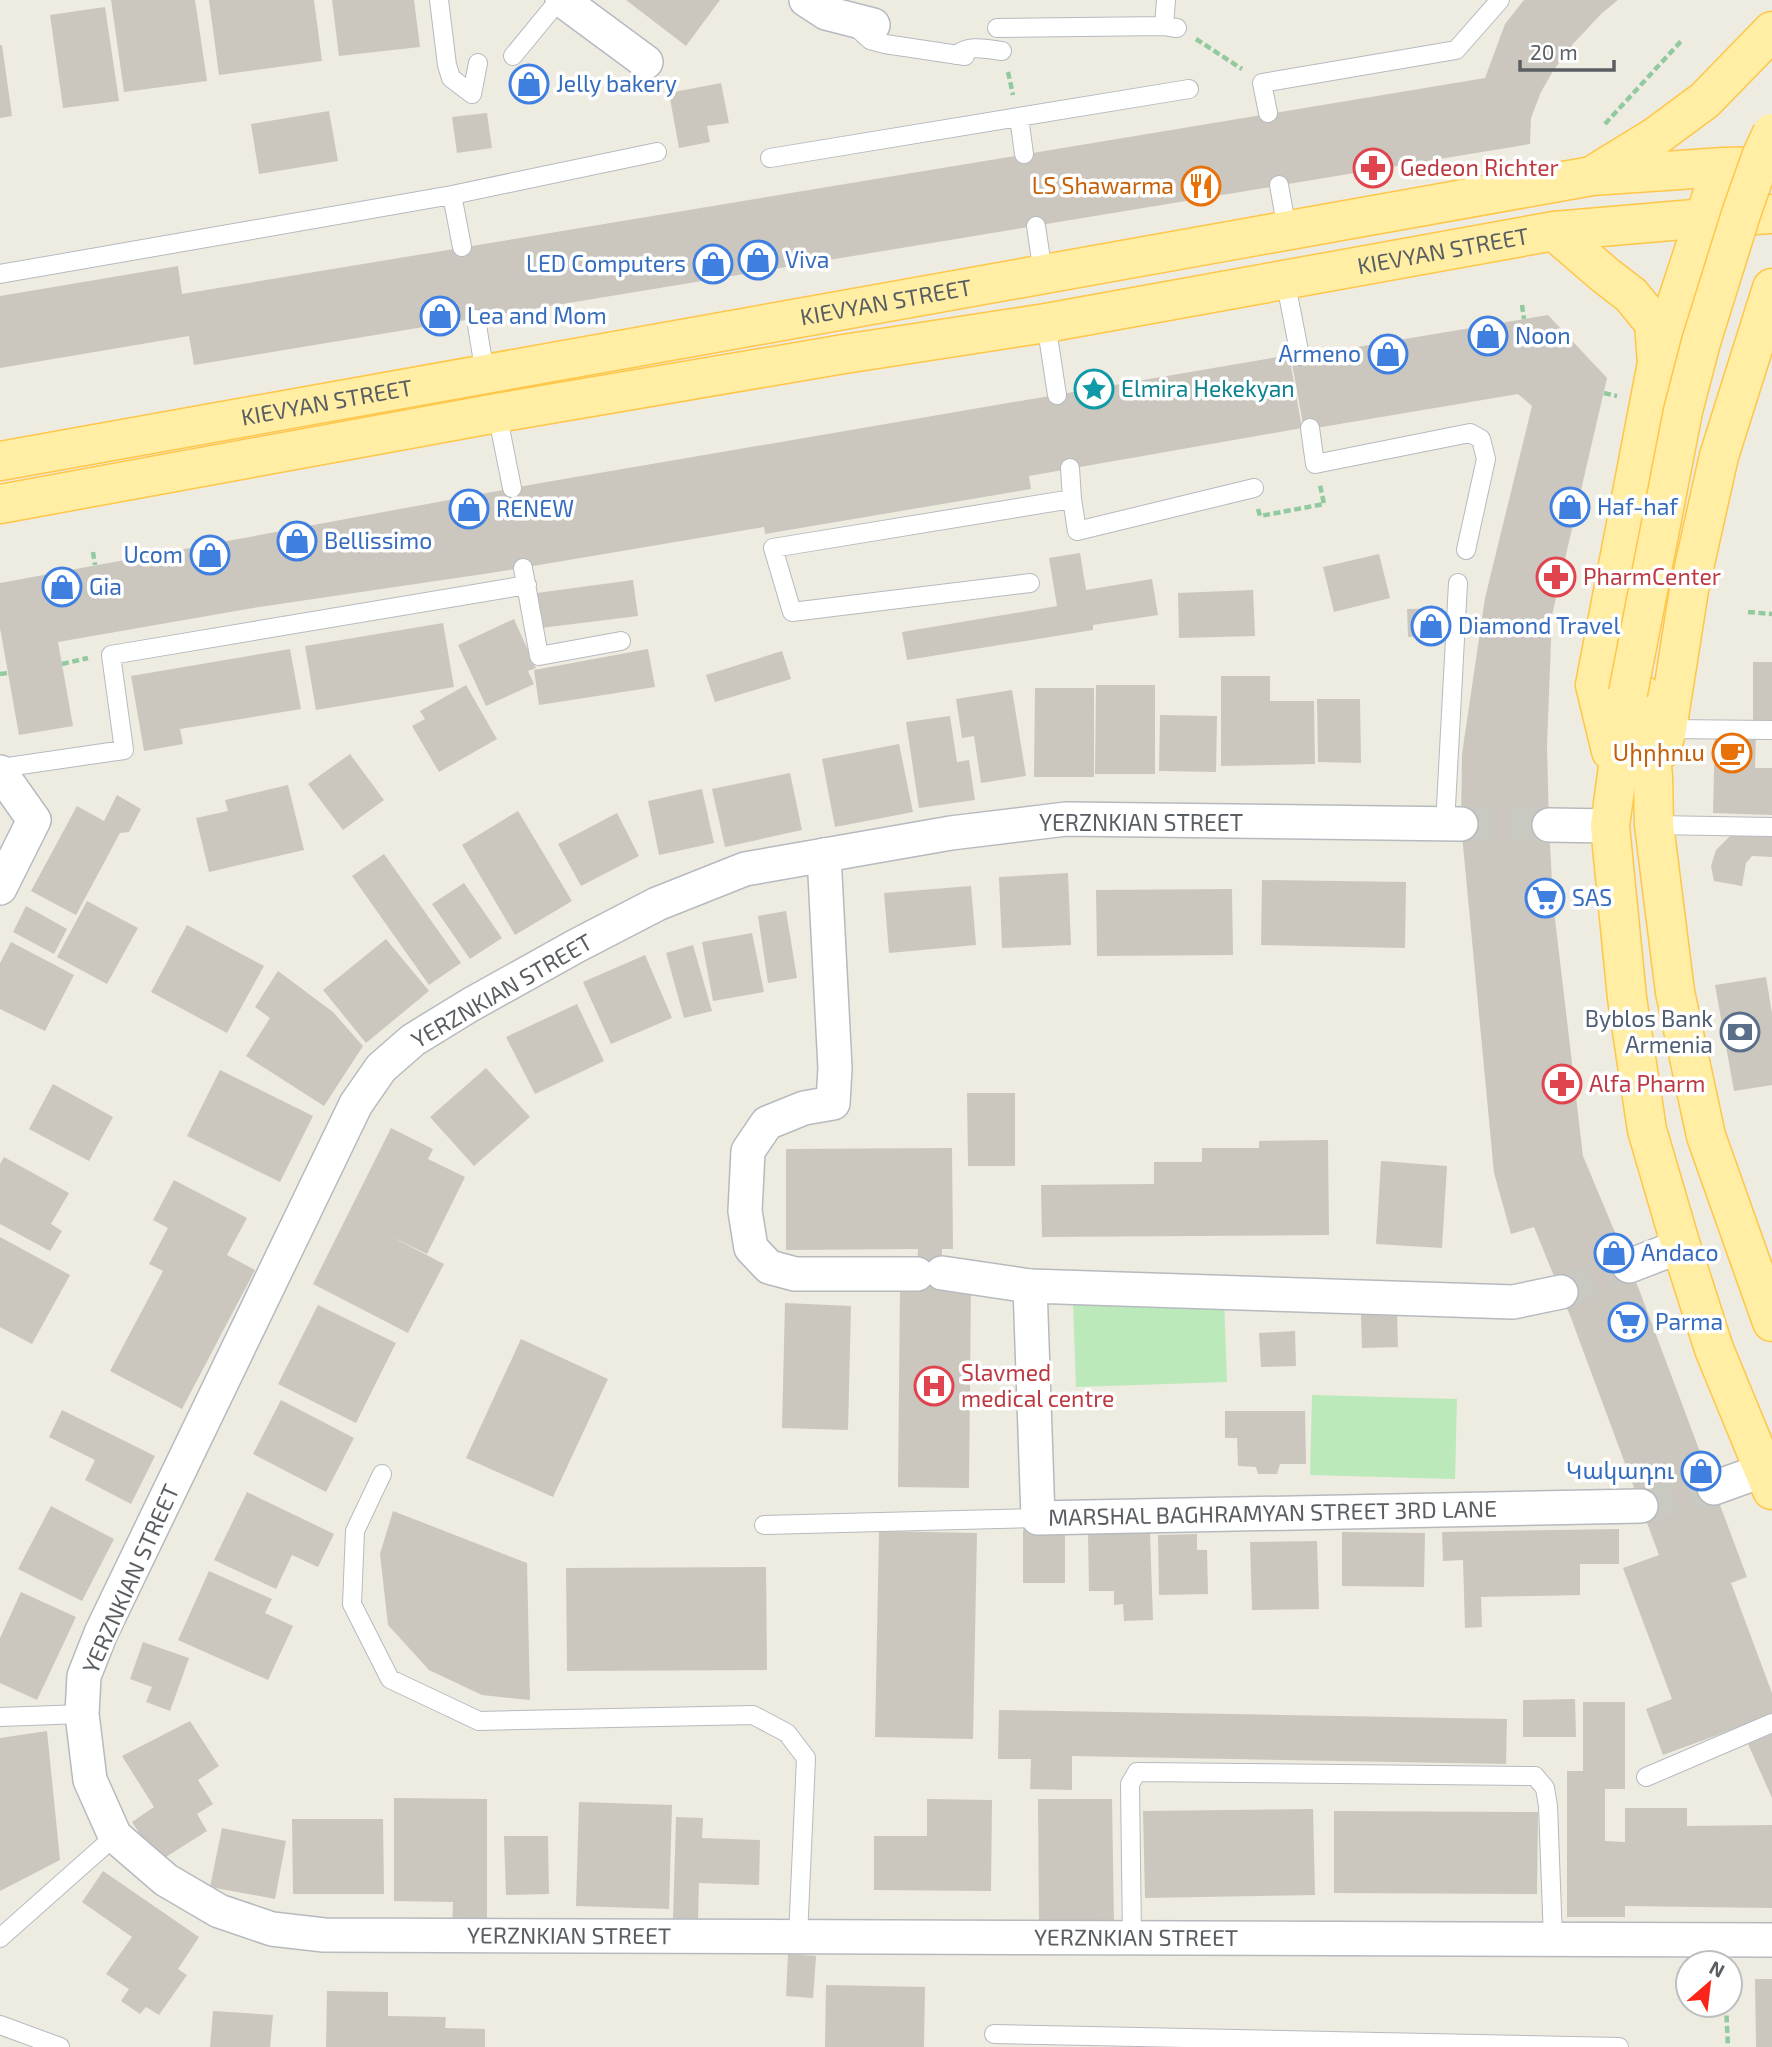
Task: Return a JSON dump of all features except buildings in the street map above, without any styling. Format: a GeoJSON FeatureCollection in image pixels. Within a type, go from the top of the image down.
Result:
{"type":"FeatureCollection","features":[{"type":"Feature","properties":{"kind":"main road"},"geometry":{"type":"LineString","coordinates":[[1592,176],[1655,137],[1705,100],[1772,31]]}},
{"type":"Feature","properties":{"kind":"main road"},"geometry":{"type":"LineString","coordinates":[[1635,774],[1636,694],[1683,411],[1700,342],[1751,213],[1761,157],[1772,133]]}},
{"type":"Feature","properties":{"kind":"main road","name":"KIEVYAN STREET"},"geometry":{"type":"LineString","coordinates":[[0,461],[1592,176],[1772,166]]}},
{"type":"Feature","properties":{"kind":"main road"},"geometry":{"type":"LineString","coordinates":[[1723,167],[1751,213]]}},
{"type":"Feature","properties":{"kind":"main road"},"geometry":{"type":"LineString","coordinates":[[1657,363],[1751,213]]}},
{"type":"Feature","properties":{"kind":"main road","name":"KIEVYAN STREET"},"geometry":{"type":"LineString","coordinates":[[0,504],[496,413],[1046,323],[1554,231],[1751,213]]}},
{"type":"Feature","properties":{"kind":"main road"},"geometry":{"type":"LineString","coordinates":[[1554,231],[1631,295],[1654,323],[1657,363],[1595,685],[1635,774],[1654,825],[1675,992],[1706,1136],[1772,1322]]}},
{"type":"Feature","properties":{"kind":"main road"},"geometry":{"type":"LineString","coordinates":[[1768,1480],[1714,1349],[1647,1130],[1627,998],[1610,826],[1635,774],[1667,729],[1689,590],[1719,456],[1772,288]]}},
{"type":"Feature","properties":{"kind":"main road"},"geometry":{"type":"LineString","coordinates":[[831,311],[854,328],[856,342],[844,354]]}},
{"type":"Feature","properties":{"kind":"main road"},"geometry":{"type":"LineString","coordinates":[[1657,363],[1676,349],[1693,343],[1712,346],[1735,361],[1744,377]]}},
{"type":"Feature","properties":{"kind":"main road"},"geometry":{"type":"LineString","coordinates":[[1744,377],[1772,346]]}},
{"type":"Feature","properties":{"kind":"street"},"geometry":{"type":"LineString","coordinates":[[560,0],[646,62]]}},
{"type":"Feature","properties":{"kind":"street"},"geometry":{"type":"LineString","coordinates":[[806,0],[826,13],[860,22]]}},
{"type":"Feature","properties":{"kind":"street"},"geometry":{"type":"LineString","coordinates":[[0,770],[34,820],[0,888]]}},
{"type":"Feature","properties":{"kind":"street","name":"YERZNKIAN STREET"},"geometry":{"type":"LineString","coordinates":[[1453,825],[1066,819],[951,833],[745,869],[657,904],[470,1005],[413,1040],[381,1068],[356,1104],[101,1633],[84,1676],[82,1714],[90,1780],[114,1836],[166,1880],[219,1911],[272,1929],[324,1935],[1772,1940]]}},
{"type":"Feature","properties":{"kind":"street"},"geometry":{"type":"LineString","coordinates":[[1549,825],[1610,826]]}},
{"type":"Feature","properties":{"kind":"street"},"geometry":{"type":"LineString","coordinates":[[824,855],[835,1068],[833,1103],[804,1108],[767,1123],[748,1151],[745,1211],[751,1248],[769,1267],[795,1274],[929,1274],[1030,1286],[1513,1303],[1561,1292]]}},
{"type":"Feature","properties":{"kind":"street"},"geometry":{"type":"LineString","coordinates":[[1629,1266],[1681,1246]]}},
{"type":"Feature","properties":{"kind":"street","name":"MARSHAL BAGHRAMYAN STREET 3RD LANE"},"geometry":{"type":"LineString","coordinates":[[1030,1286],[1038,1518],[1641,1506]]}},
{"type":"Feature","properties":{"kind":"street"},"geometry":{"type":"LineString","coordinates":[[1714,1488],[1768,1480]]}},
{"type":"Feature","properties":{"kind":"lane"},"geometry":{"type":"LineString","coordinates":[[439,0],[451,78],[472,94],[478,62]]}},
{"type":"Feature","properties":{"kind":"lane"},"geometry":{"type":"LineString","coordinates":[[513,56],[560,0]]}},
{"type":"Feature","properties":{"kind":"lane"},"geometry":{"type":"LineString","coordinates":[[997,28],[1171,27],[1166,0]]}},
{"type":"Feature","properties":{"kind":"lane"},"geometry":{"type":"LineString","coordinates":[[1268,113],[1262,83],[1456,50],[1500,0]]}},
{"type":"Feature","properties":{"kind":"lane"},"geometry":{"type":"LineString","coordinates":[[860,22],[870,40],[960,56],[964,49],[1002,51]]}},
{"type":"Feature","properties":{"kind":"lane"},"geometry":{"type":"LineString","coordinates":[[770,158],[1189,89]]}},
{"type":"Feature","properties":{"kind":"lane"},"geometry":{"type":"LineString","coordinates":[[1019,117],[1024,154]]}},
{"type":"Feature","properties":{"kind":"lane"},"geometry":{"type":"LineString","coordinates":[[0,274],[452,195],[657,152]]}},
{"type":"Feature","properties":{"kind":"lane"},"geometry":{"type":"LineString","coordinates":[[1279,185],[1287,230]]}},
{"type":"Feature","properties":{"kind":"lane"},"geometry":{"type":"LineString","coordinates":[[452,195],[462,247]]}},
{"type":"Feature","properties":{"kind":"lane"},"geometry":{"type":"LineString","coordinates":[[1035,226],[1044,273]]}},
{"type":"Feature","properties":{"kind":"lane"},"geometry":{"type":"LineString","coordinates":[[1285,279],[1300,356]]}},
{"type":"Feature","properties":{"kind":"lane"},"geometry":{"type":"LineString","coordinates":[[475,318],[485,374]]}},
{"type":"Feature","properties":{"kind":"lane"},"geometry":{"type":"LineString","coordinates":[[1046,323],[1057,395]]}},
{"type":"Feature","properties":{"kind":"lane"},"geometry":{"type":"LineString","coordinates":[[496,413],[512,488]]}},
{"type":"Feature","properties":{"kind":"lane"},"geometry":{"type":"LineString","coordinates":[[1310,428],[1315,464],[1470,433],[1481,439],[1486,459],[1466,550]]}},
{"type":"Feature","properties":{"kind":"lane"},"geometry":{"type":"LineString","coordinates":[[1070,468],[1077,531],[1254,488]]}},
{"type":"Feature","properties":{"kind":"lane"},"geometry":{"type":"LineString","coordinates":[[1030,583],[792,612],[773,548],[1072,499]]}},
{"type":"Feature","properties":{"kind":"lane"},"geometry":{"type":"LineString","coordinates":[[0,770],[124,750],[111,654],[525,576],[539,656],[621,640]]}},
{"type":"Feature","properties":{"kind":"lane"},"geometry":{"type":"LineString","coordinates":[[1453,825],[1458,583]]}},
{"type":"Feature","properties":{"kind":"lane"},"geometry":{"type":"LineString","coordinates":[[1667,729],[1772,730]]}},
{"type":"Feature","properties":{"kind":"lane"},"geometry":{"type":"LineString","coordinates":[[1654,825],[1772,828]]}},
{"type":"Feature","properties":{"kind":"lane"},"geometry":{"type":"LineString","coordinates":[[382,1474],[355,1531],[352,1604],[390,1679],[479,1721],[752,1715],[787,1733],[806,1758],[798,1937]]}},
{"type":"Feature","properties":{"kind":"lane"},"geometry":{"type":"LineString","coordinates":[[764,1525],[1038,1518]]}},
{"type":"Feature","properties":{"kind":"lane"},"geometry":{"type":"LineString","coordinates":[[0,1717],[82,1714]]}},
{"type":"Feature","properties":{"kind":"lane"},"geometry":{"type":"LineString","coordinates":[[1646,1777],[1772,1723]]}},
{"type":"Feature","properties":{"kind":"lane"},"geometry":{"type":"LineString","coordinates":[[1132,1938],[1130,1784],[1137,1772],[1535,1776],[1545,1788],[1548,1806],[1553,1939]]}},
{"type":"Feature","properties":{"kind":"lane"},"geometry":{"type":"LineString","coordinates":[[0,1938],[114,1836]]}},
{"type":"Feature","properties":{"kind":"lane"},"geometry":{"type":"LineString","coordinates":[[0,2025],[60,2047]]}},
{"type":"Feature","properties":{"kind":"lane"},"geometry":{"type":"LineString","coordinates":[[994,2034],[1619,2047]]}},
{"type":"Feature","properties":{"kind":"path"},"geometry":{"type":"LineString","coordinates":[[1597,132],[1683,39]]}},
{"type":"Feature","properties":{"kind":"path"},"geometry":{"type":"LineString","coordinates":[[1207,46],[1262,83]]}},
{"type":"Feature","properties":{"kind":"path"},"geometry":{"type":"LineString","coordinates":[[1002,51],[1019,117]]}},
{"type":"Feature","properties":{"kind":"path"},"geometry":{"type":"LineString","coordinates":[[1522,305],[1524,319]]}},
{"type":"Feature","properties":{"kind":"path"},"geometry":{"type":"LineString","coordinates":[[1259,516],[1324,504]]}},
{"type":"Feature","properties":{"kind":"path"},"geometry":{"type":"LineString","coordinates":[[93,552],[95,565]]}},
{"type":"Feature","properties":{"kind":"path"},"geometry":{"type":"LineString","coordinates":[[1748,612],[1772,614]]}},
{"type":"Feature","properties":{"kind":"path"},"geometry":{"type":"LineString","coordinates":[[0,674],[8,673]]}},
{"type":"Feature","properties":{"kind":"path"},"geometry":{"type":"LineString","coordinates":[[1727,2019],[1728,2047]]}},
{"type":"Feature","properties":{"kind":"green space"},"geometry":{"type":"Polygon","coordinates":[[[1224,1298],[1227,1382],[1076,1387],[1073,1303],[1224,1298]]]}},
{"type":"Feature","properties":{"kind":"green space"},"geometry":{"type":"Polygon","coordinates":[[[1312,1395],[1457,1399],[1455,1479],[1310,1475],[1312,1395]]]}},
{"type":"Feature","properties":{"kind":"tunnel"},"geometry":{"type":"LineString","coordinates":[[1461,824],[1549,825]]}},
{"type":"Feature","properties":{"kind":"tunnel"},"geometry":{"type":"LineString","coordinates":[[1561,1292],[1629,1266]]}},
{"type":"Feature","properties":{"kind":"tunnel"},"geometry":{"type":"LineString","coordinates":[[1641,1506],[1714,1488]]}},
{"type":"Feature","properties":{"kind":"place","name":"Jelly bakery"},"geometry":{"type":"Point","coordinates":[529,84]}},
{"type":"Feature","properties":{"kind":"place","name":"Gedeon Richter"},"geometry":{"type":"Point","coordinates":[1373,168]}},
{"type":"Feature","properties":{"kind":"place","name":"LS Shawarma"},"geometry":{"type":"Point","coordinates":[1201,186]}},
{"type":"Feature","properties":{"kind":"place","name":"Viva"},"geometry":{"type":"Point","coordinates":[758,260]}},
{"type":"Feature","properties":{"kind":"place","name":"LED Computers"},"geometry":{"type":"Point","coordinates":[713,264]}},
{"type":"Feature","properties":{"kind":"place","name":"Lea and Mom"},"geometry":{"type":"Point","coordinates":[440,316]}},
{"type":"Feature","properties":{"kind":"place","name":"Noon"},"geometry":{"type":"Point","coordinates":[1488,336]}},
{"type":"Feature","properties":{"kind":"place","name":"Armeno"},"geometry":{"type":"Point","coordinates":[1388,354]}},
{"type":"Feature","properties":{"kind":"place","name":"Elmira Hekekyan"},"geometry":{"type":"Point","coordinates":[1094,389]}},
{"type":"Feature","properties":{"kind":"place","name":"Haf-haf"},"geometry":{"type":"Point","coordinates":[1570,507]}},
{"type":"Feature","properties":{"kind":"place","name":"RENEW"},"geometry":{"type":"Point","coordinates":[469,509]}},
{"type":"Feature","properties":{"kind":"place","name":"Bellissimo"},"geometry":{"type":"Point","coordinates":[297,541]}},
{"type":"Feature","properties":{"kind":"place","name":"Ucom"},"geometry":{"type":"Point","coordinates":[210,555]}},
{"type":"Feature","properties":{"kind":"place","name":"PharmCenter"},"geometry":{"type":"Point","coordinates":[1556,577]}},
{"type":"Feature","properties":{"kind":"place","name":"Gia"},"geometry":{"type":"Point","coordinates":[62,587]}},
{"type":"Feature","properties":{"kind":"place","name":"Diamond Travel"},"geometry":{"type":"Point","coordinates":[1431,626]}},
{"type":"Feature","properties":{"kind":"place","name":"Սիրիուս"},"geometry":{"type":"Point","coordinates":[1732,753]}},
{"type":"Feature","properties":{"kind":"place","name":"SAS"},"geometry":{"type":"Point","coordinates":[1545,898]}},
{"type":"Feature","properties":{"kind":"place","name":"Byblos Bank Armenia"},"geometry":{"type":"Point","coordinates":[1740,1032]}},
{"type":"Feature","properties":{"kind":"place","name":"Alfa Pharm"},"geometry":{"type":"Point","coordinates":[1562,1084]}},
{"type":"Feature","properties":{"kind":"place","name":"Andaco"},"geometry":{"type":"Point","coordinates":[1614,1253]}},
{"type":"Feature","properties":{"kind":"place","name":"Parma"},"geometry":{"type":"Point","coordinates":[1628,1322]}},
{"type":"Feature","properties":{"kind":"place","name":"Slavmed medical centre"},"geometry":{"type":"Point","coordinates":[934,1386]}},
{"type":"Feature","properties":{"kind":"place","name":"Կակադու"},"geometry":{"type":"Point","coordinates":[1701,1471]}}]}
